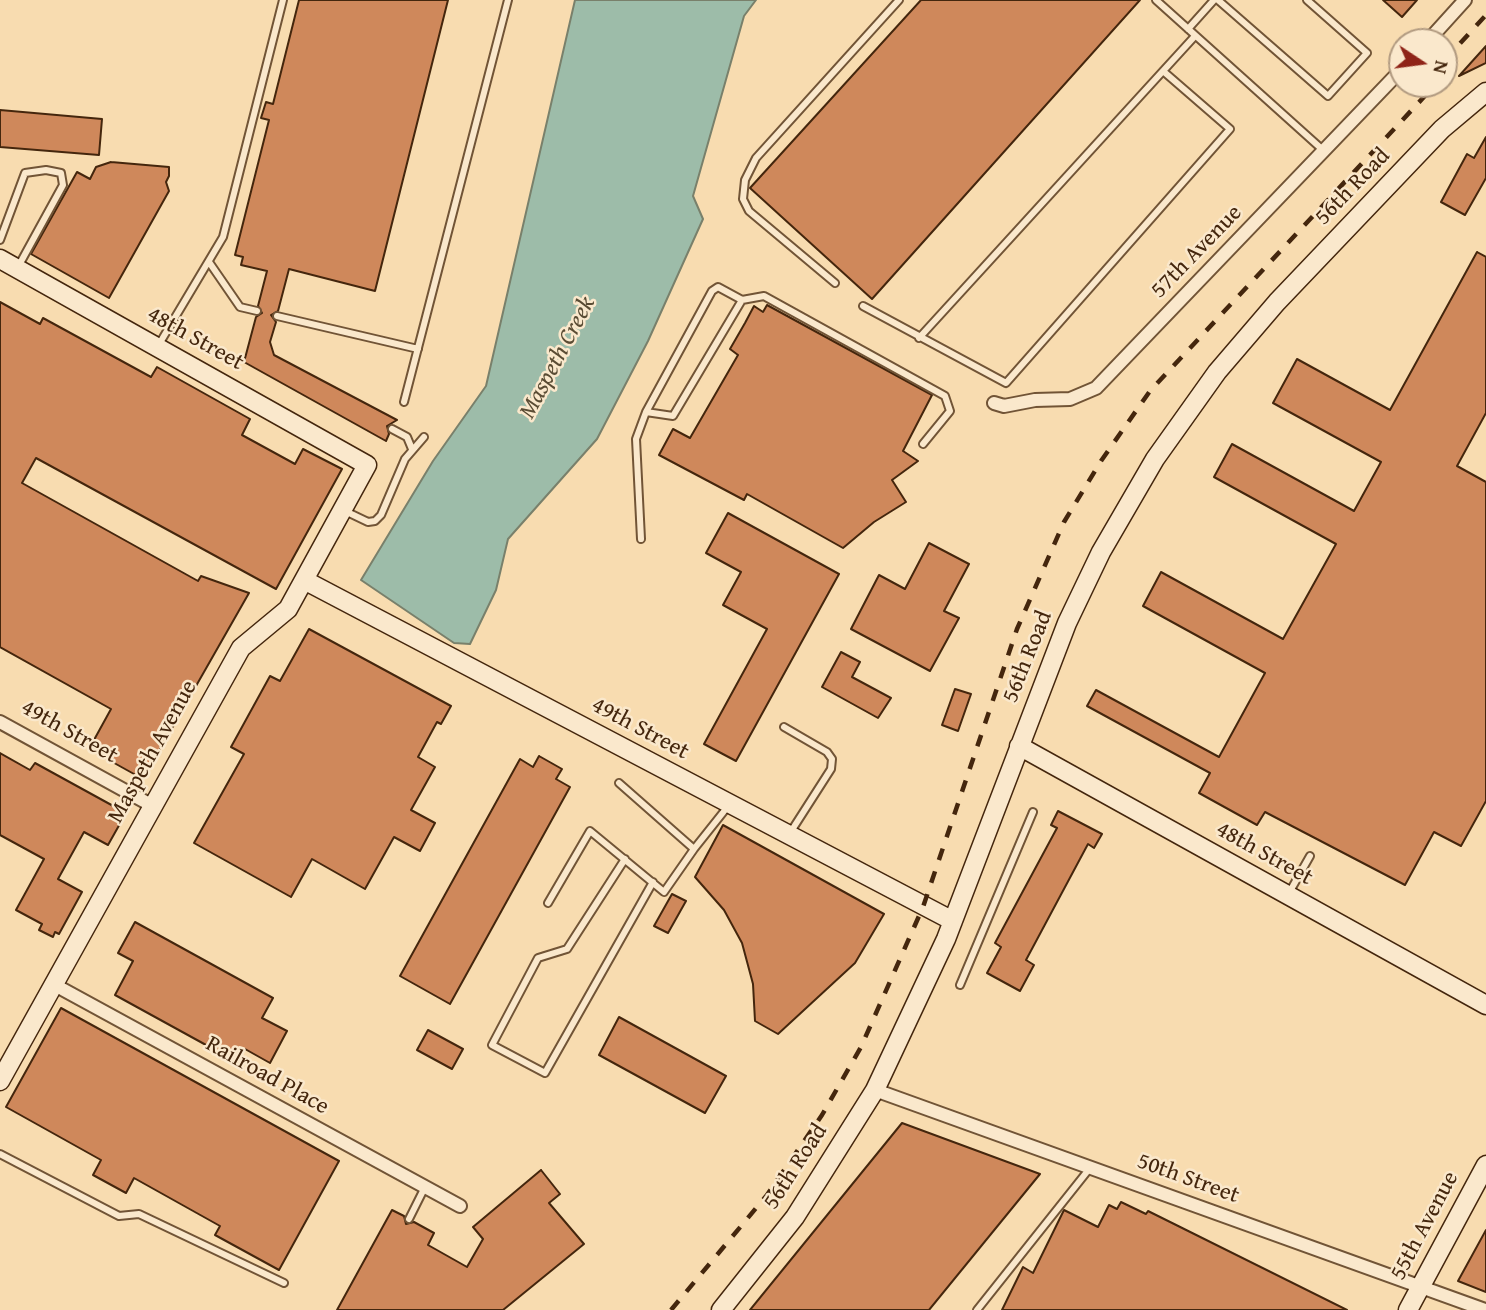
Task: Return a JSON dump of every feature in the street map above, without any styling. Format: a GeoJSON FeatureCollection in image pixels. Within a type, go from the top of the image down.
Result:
{"type":"FeatureCollection","features":[{"type":"Feature","properties":{"kind":"main road","name":"56th Road"},"geometry":{"type":"LineString","coordinates":[[721,1310],[795,1217],[875,1090],[953,921],[1018,746],[1084,587],[1118,521],[1176,428],[1224,364],[1277,302],[1441,129],[1486,92]]}},
{"type":"Feature","properties":{"kind":"main road","name":"48th Street"},"geometry":{"type":"LineString","coordinates":[[0,259],[366,463]]}},
{"type":"Feature","properties":{"kind":"main road","name":"Maspeth Avenue"},"geometry":{"type":"LineString","coordinates":[[0,1081],[240,648],[288,609],[367,467],[366,463]]}},
{"type":"Feature","properties":{"kind":"main road","name":"49th Street"},"geometry":{"type":"LineString","coordinates":[[304,580],[953,921]]}},
{"type":"Feature","properties":{"kind":"main road","name":"48th Street"},"geometry":{"type":"LineString","coordinates":[[1018,746],[1486,1005]]}},
{"type":"Feature","properties":{"kind":"main road","name":"55th Avenue"},"geometry":{"type":"LineString","coordinates":[[1408,1310],[1486,1165]]}},
{"type":"Feature","properties":{"kind":"street"},"geometry":{"type":"LineString","coordinates":[[1440,28],[1465,0]]}},
{"type":"Feature","properties":{"kind":"street","name":"57th Avenue"},"geometry":{"type":"LineString","coordinates":[[994,403],[1004,406],[1035,400],[1070,399],[1096,388],[1388,84]]}},
{"type":"Feature","properties":{"kind":"street","name":"49th Street"},"geometry":{"type":"LineString","coordinates":[[0,722],[151,805]]}},
{"type":"Feature","properties":{"kind":"street","name":"Railroad Place"},"geometry":{"type":"LineString","coordinates":[[53,984],[460,1206]]}},
{"type":"Feature","properties":{"kind":"street","name":"50th Street"},"geometry":{"type":"LineString","coordinates":[[875,1090],[1485,1310]]}},
{"type":"Feature","properties":{"kind":"lane"},"geometry":{"type":"LineString","coordinates":[[158,346],[223,237],[283,0]]}},
{"type":"Feature","properties":{"kind":"lane"},"geometry":{"type":"LineString","coordinates":[[404,402],[508,0]]}},
{"type":"Feature","properties":{"kind":"lane"},"geometry":{"type":"LineString","coordinates":[[835,283],[750,211],[743,199],[745,180],[756,158],[899,0]]}},
{"type":"Feature","properties":{"kind":"lane"},"geometry":{"type":"LineString","coordinates":[[1156,0],[1324,151]]}},
{"type":"Feature","properties":{"kind":"lane"},"geometry":{"type":"LineString","coordinates":[[1188,29],[1216,0],[1328,96],[1367,53],[1307,0]]}},
{"type":"Feature","properties":{"kind":"lane"},"geometry":{"type":"LineString","coordinates":[[919,338],[1195,36]]}},
{"type":"Feature","properties":{"kind":"lane"},"geometry":{"type":"LineString","coordinates":[[863,306],[1006,383],[1230,129],[1163,71]]}},
{"type":"Feature","properties":{"kind":"lane"},"geometry":{"type":"LineString","coordinates":[[0,240],[25,173],[46,170],[61,173],[63,185],[18,269]]}},
{"type":"Feature","properties":{"kind":"lane"},"geometry":{"type":"LineString","coordinates":[[209,262],[240,307],[257,311]]}},
{"type":"Feature","properties":{"kind":"lane"},"geometry":{"type":"LineString","coordinates":[[642,539],[636,439],[646,412],[712,291],[718,287],[742,300],[764,296],[945,396],[950,411],[923,444]]}},
{"type":"Feature","properties":{"kind":"lane"},"geometry":{"type":"LineString","coordinates":[[646,412],[673,416],[742,300]]}},
{"type":"Feature","properties":{"kind":"lane"},"geometry":{"type":"LineString","coordinates":[[277,316],[418,349]]}},
{"type":"Feature","properties":{"kind":"lane"},"geometry":{"type":"LineString","coordinates":[[392,429],[407,437],[412,449]]}},
{"type":"Feature","properties":{"kind":"lane"},"geometry":{"type":"LineString","coordinates":[[343,511],[368,522],[375,521],[412,449],[424,437]]}},
{"type":"Feature","properties":{"kind":"lane"},"geometry":{"type":"LineString","coordinates":[[784,727],[827,752],[832,759],[831,769],[789,834]]}},
{"type":"Feature","properties":{"kind":"lane"},"geometry":{"type":"LineString","coordinates":[[619,783],[694,849]]}},
{"type":"Feature","properties":{"kind":"lane"},"geometry":{"type":"LineString","coordinates":[[548,903],[590,831],[664,892],[730,804]]}},
{"type":"Feature","properties":{"kind":"lane"},"geometry":{"type":"LineString","coordinates":[[960,985],[1033,812]]}},
{"type":"Feature","properties":{"kind":"lane"},"geometry":{"type":"LineString","coordinates":[[1288,895],[1310,856]]}},
{"type":"Feature","properties":{"kind":"lane"},"geometry":{"type":"LineString","coordinates":[[625,859],[566,949],[538,958],[492,1045],[545,1073],[653,882]]}},
{"type":"Feature","properties":{"kind":"lane"},"geometry":{"type":"LineString","coordinates":[[0,1154],[119,1216],[139,1214],[284,1283]]}},
{"type":"Feature","properties":{"kind":"lane"},"geometry":{"type":"LineString","coordinates":[[976,1310],[1091,1166]]}},
{"type":"Feature","properties":{"kind":"lane"},"geometry":{"type":"LineString","coordinates":[[408,1219],[425,1187]]}},
{"type":"Feature","properties":{"kind":"water","name":"Maspeth Creek"},"geometry":{"type":"Polygon","coordinates":[[[575,0],[756,0],[744,16],[693,196],[703,219],[648,341],[597,439],[508,539],[496,590],[470,644],[454,643],[361,580],[433,461],[486,386],[575,0]]]}},
{"type":"Feature","properties":{"kind":"building"},"geometry":{"type":"Polygon","coordinates":[[[299,0],[448,0],[375,291],[289,269],[278,311],[271,315],[276,322],[270,342],[274,355],[397,420],[387,426],[389,434],[386,441],[244,362],[256,317],[262,313],[258,306],[267,271],[241,265],[243,257],[235,255],[269,120],[261,118],[266,102],[273,104],[299,0]]]}},
{"type":"Feature","properties":{"kind":"building"},"geometry":{"type":"Polygon","coordinates":[[[921,0],[1140,0],[872,299],[750,188],[921,0]]]}},
{"type":"Feature","properties":{"kind":"building"},"geometry":{"type":"Polygon","coordinates":[[[1383,0],[1417,0],[1402,17],[1383,0]]]}},
{"type":"Feature","properties":{"kind":"building"},"geometry":{"type":"Polygon","coordinates":[[[1486,46],[1486,63],[1459,76],[1486,46]]]}},
{"type":"Feature","properties":{"kind":"building"},"geometry":{"type":"Polygon","coordinates":[[[0,110],[102,119],[99,155],[0,147],[0,110]]]}},
{"type":"Feature","properties":{"kind":"building"},"geometry":{"type":"Polygon","coordinates":[[[1486,137],[1486,178],[1465,215],[1441,202],[1467,154],[1474,158],[1486,137]]]}},
{"type":"Feature","properties":{"kind":"building"},"geometry":{"type":"Polygon","coordinates":[[[111,162],[169,167],[166,182],[169,191],[109,298],[31,254],[77,172],[90,179],[96,167],[111,162]]]}},
{"type":"Feature","properties":{"kind":"building"},"geometry":{"type":"Polygon","coordinates":[[[1477,252],[1486,257],[1486,413],[1457,466],[1486,482],[1486,801],[1461,846],[1434,832],[1405,885],[1265,812],[1257,825],[1199,793],[1210,773],[1087,706],[1096,690],[1219,757],[1265,673],[1143,606],[1161,572],[1283,639],[1336,544],[1214,477],[1232,444],[1354,511],[1381,462],[1273,403],[1297,359],[1390,410],[1477,252]]]}},
{"type":"Feature","properties":{"kind":"building"},"geometry":{"type":"Polygon","coordinates":[[[0,302],[40,324],[43,318],[151,377],[157,367],[250,419],[242,435],[295,464],[303,449],[342,469],[276,589],[36,458],[22,483],[198,581],[201,576],[249,593],[143,779],[89,749],[111,709],[0,647],[0,302]]]}},
{"type":"Feature","properties":{"kind":"building"},"geometry":{"type":"Polygon","coordinates":[[[767,305],[932,395],[903,451],[918,461],[892,480],[906,502],[874,522],[843,548],[747,494],[744,500],[659,455],[673,429],[690,438],[738,355],[730,349],[754,306],[763,312],[767,305]]]}},
{"type":"Feature","properties":{"kind":"building"},"geometry":{"type":"Polygon","coordinates":[[[728,513],[839,574],[736,761],[704,744],[767,629],[723,605],[741,572],[706,553],[728,513]]]}},
{"type":"Feature","properties":{"kind":"building"},"geometry":{"type":"Polygon","coordinates":[[[929,543],[969,564],[944,611],[959,618],[930,671],[851,629],[879,575],[905,589],[929,543]]]}},
{"type":"Feature","properties":{"kind":"building"},"geometry":{"type":"Polygon","coordinates":[[[309,629],[451,706],[441,724],[437,722],[418,757],[435,767],[411,810],[435,823],[420,851],[394,837],[365,889],[312,859],[291,897],[194,843],[244,754],[231,747],[270,676],[280,681],[309,629]]]}},
{"type":"Feature","properties":{"kind":"building"},"geometry":{"type":"Polygon","coordinates":[[[841,652],[860,662],[852,677],[891,698],[878,718],[822,687],[841,652]]]}},
{"type":"Feature","properties":{"kind":"building"},"geometry":{"type":"Polygon","coordinates":[[[955,689],[971,694],[958,731],[942,725],[955,689]]]}},
{"type":"Feature","properties":{"kind":"building"},"geometry":{"type":"Polygon","coordinates":[[[0,753],[30,770],[35,763],[126,813],[108,845],[84,832],[58,879],[82,892],[59,934],[55,932],[53,937],[39,930],[42,924],[16,910],[44,859],[0,835],[0,753]]]}},
{"type":"Feature","properties":{"kind":"building"},"geometry":{"type":"Polygon","coordinates":[[[539,756],[562,769],[556,779],[570,787],[450,1004],[400,976],[520,759],[533,767],[539,756]]]}},
{"type":"Feature","properties":{"kind":"building"},"geometry":{"type":"Polygon","coordinates":[[[1058,811],[1102,834],[1094,848],[1088,844],[1026,960],[1034,965],[1020,991],[987,973],[1001,947],[995,943],[1057,828],[1051,825],[1058,811]]]}},
{"type":"Feature","properties":{"kind":"building"},"geometry":{"type":"Polygon","coordinates":[[[723,825],[884,914],[855,963],[778,1034],[755,1021],[753,984],[742,943],[724,910],[695,877],[723,825]]]}},
{"type":"Feature","properties":{"kind":"building"},"geometry":{"type":"Polygon","coordinates":[[[672,894],[686,901],[668,933],[654,926],[672,894]]]}},
{"type":"Feature","properties":{"kind":"building"},"geometry":{"type":"Polygon","coordinates":[[[135,922],[273,998],[262,1018],[287,1031],[270,1063],[245,1049],[237,1062],[115,995],[133,961],[118,953],[135,922]]]}},
{"type":"Feature","properties":{"kind":"building"},"geometry":{"type":"Polygon","coordinates":[[[61,1008],[339,1161],[279,1270],[215,1235],[220,1226],[134,1178],[126,1193],[93,1175],[101,1160],[6,1107],[61,1008]]]}},
{"type":"Feature","properties":{"kind":"building"},"geometry":{"type":"Polygon","coordinates":[[[619,1017],[726,1076],[705,1113],[599,1055],[619,1017]]]}},
{"type":"Feature","properties":{"kind":"building"},"geometry":{"type":"Polygon","coordinates":[[[428,1030],[463,1049],[452,1069],[417,1050],[428,1030]]]}},
{"type":"Feature","properties":{"kind":"building"},"geometry":{"type":"Polygon","coordinates":[[[902,1123],[1040,1174],[929,1310],[750,1310],[902,1123]]]}},
{"type":"Feature","properties":{"kind":"building"},"geometry":{"type":"Polygon","coordinates":[[[541,1170],[560,1194],[549,1203],[584,1244],[503,1310],[337,1310],[392,1210],[404,1216],[406,1224],[414,1222],[434,1233],[428,1245],[467,1267],[483,1239],[473,1227],[541,1170]]]}},
{"type":"Feature","properties":{"kind":"building"},"geometry":{"type":"Polygon","coordinates":[[[1121,1202],[1146,1214],[1148,1211],[1347,1310],[1002,1310],[1023,1267],[1033,1273],[1064,1210],[1098,1227],[1109,1205],[1117,1209],[1121,1202]]]}},
{"type":"Feature","properties":{"kind":"building"},"geometry":{"type":"Polygon","coordinates":[[[1486,1230],[1486,1292],[1458,1281],[1486,1230]]]}},
{"type":"Feature","properties":{"kind":"railway"},"geometry":{"type":"LineString","coordinates":[[1458,46],[1486,15]]}},
{"type":"Feature","properties":{"kind":"railway"},"geometry":{"type":"LineString","coordinates":[[671,1310],[767,1195],[822,1115],[861,1047],[923,907],[1017,629],[1064,522],[1101,461],[1150,391],[1423,98]]}}]}
